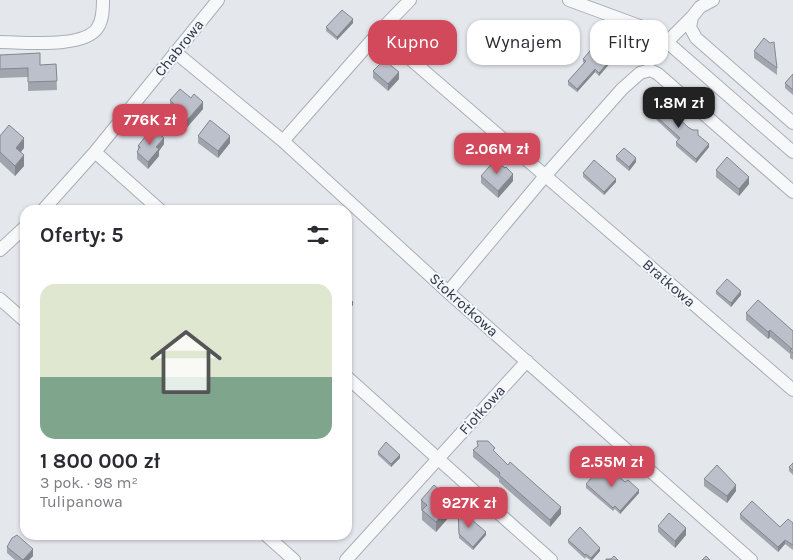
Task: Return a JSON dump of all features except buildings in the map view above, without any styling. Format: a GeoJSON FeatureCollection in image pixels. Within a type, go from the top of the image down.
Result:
{"type":"FeatureCollection","features":[{"type":"Feature","properties":{"kind":"street"},"geometry":{"type":"LineString","coordinates":[[0,42],[56,42],[86,38],[98,28],[103,15],[103,0]]}},
{"type":"Feature","properties":{"kind":"street","name":"Chabrowa"},"geometry":{"type":"LineString","coordinates":[[47,205],[95,152],[218,0]]}},
{"type":"Feature","properties":{"kind":"street"},"geometry":{"type":"LineString","coordinates":[[391,20],[410,0]]}},
{"type":"Feature","properties":{"kind":"street"},"geometry":{"type":"LineString","coordinates":[[569,0],[623,20]]}},
{"type":"Feature","properties":{"kind":"street"},"geometry":{"type":"LineString","coordinates":[[668,40],[700,7],[714,0]]}},
{"type":"Feature","properties":{"kind":"street"},"geometry":{"type":"LineString","coordinates":[[692,17],[690,27],[696,38],[793,123]]}},
{"type":"Feature","properties":{"kind":"street"},"geometry":{"type":"LineString","coordinates":[[283,141],[368,44]]}},
{"type":"Feature","properties":{"kind":"street"},"geometry":{"type":"LineString","coordinates":[[668,44],[793,152]]}},
{"type":"Feature","properties":{"kind":"street","name":"Stokrotkowa"},"geometry":{"type":"LineString","coordinates":[[175,52],[283,141],[448,292],[751,560]]}},
{"type":"Feature","properties":{"kind":"street","name":"Bratkowa"},"geometry":{"type":"LineString","coordinates":[[417,65],[793,390]]}},
{"type":"Feature","properties":{"kind":"street"},"geometry":{"type":"LineString","coordinates":[[448,292],[545,176],[622,89],[640,73],[650,70],[658,74],[793,192]]}},
{"type":"Feature","properties":{"kind":"street"},"geometry":{"type":"LineString","coordinates":[[95,152],[154,205]]}},
{"type":"Feature","properties":{"kind":"street"},"geometry":{"type":"LineString","coordinates":[[0,250],[20,232]]}},
{"type":"Feature","properties":{"kind":"street"},"geometry":{"type":"LineString","coordinates":[[0,299],[20,317]]}},
{"type":"Feature","properties":{"kind":"street","name":"Fiołkowa"},"geometry":{"type":"LineString","coordinates":[[346,560],[527,361]]}},
{"type":"Feature","properties":{"kind":"street"},"geometry":{"type":"LineString","coordinates":[[352,382],[551,560]]}},
{"type":"Feature","properties":{"kind":"street"},"geometry":{"type":"LineString","coordinates":[[272,540],[294,560]]}}]}
